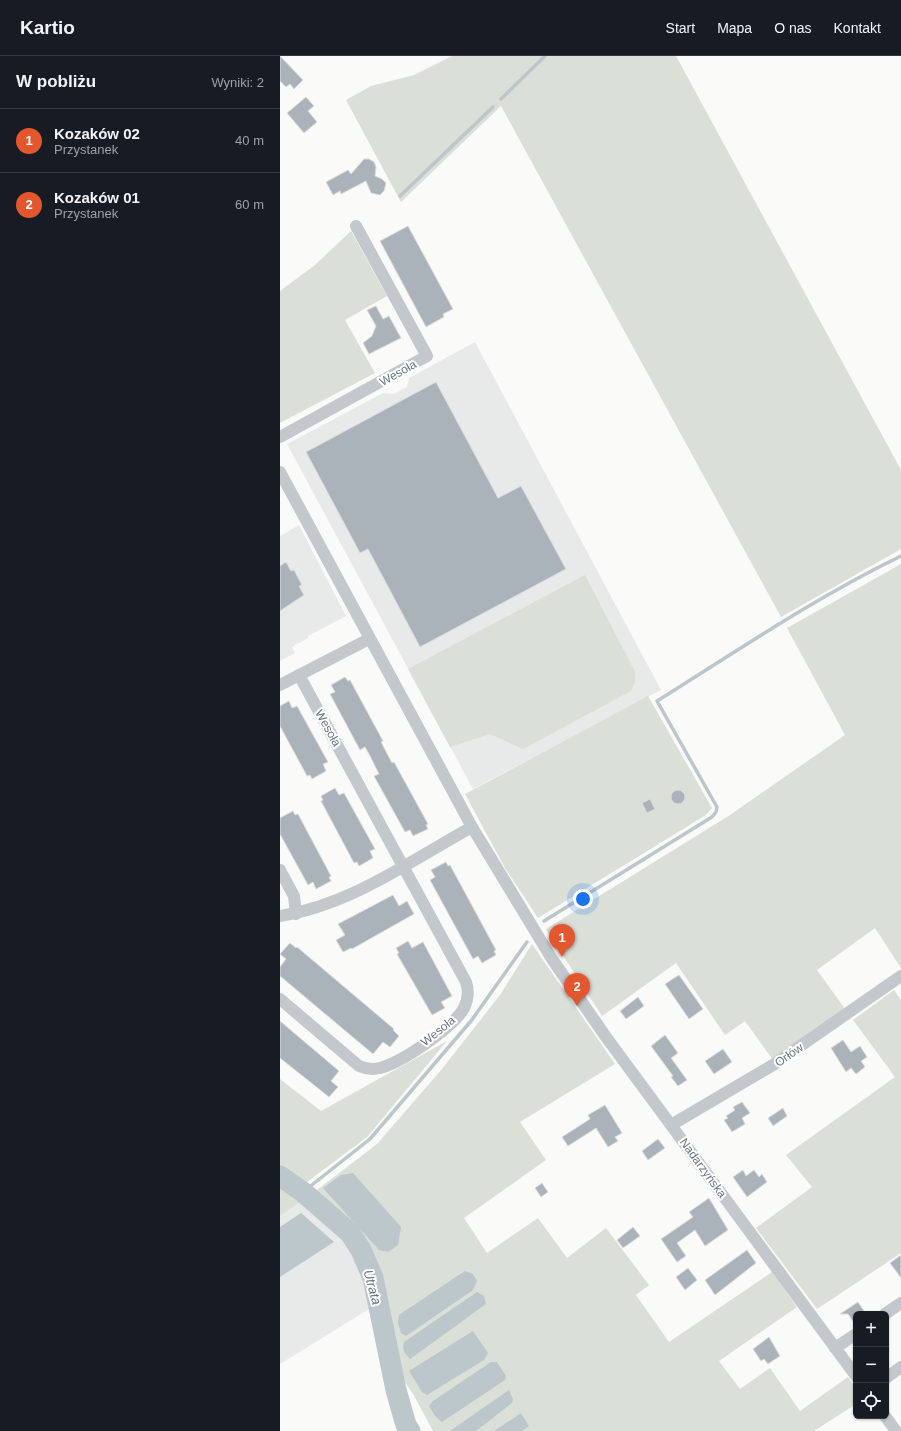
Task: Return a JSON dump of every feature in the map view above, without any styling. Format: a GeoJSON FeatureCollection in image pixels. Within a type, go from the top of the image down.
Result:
{"type":"FeatureCollection","features":[{"type":"Feature","properties":{"kind":"street","name":"Wesoła"},"geometry":{"type":"LineString","coordinates":[[280,437],[427,356],[356,226]]}},
{"type":"Feature","properties":{"kind":"street"},"geometry":{"type":"LineString","coordinates":[[280,472],[472,827],[346,898],[296,914],[280,916]]}},
{"type":"Feature","properties":{"kind":"street"},"geometry":{"type":"LineString","coordinates":[[280,685],[369,639]]}},
{"type":"Feature","properties":{"kind":"street","name":"Wesoła"},"geometry":{"type":"LineString","coordinates":[[280,999],[359,1066],[371,1069],[389,1064],[426,1043],[455,1019],[464,1008],[468,989],[466,982],[299,675]]}},
{"type":"Feature","properties":{"kind":"street","name":"Nadarzyńska"},"geometry":{"type":"LineString","coordinates":[[472,827],[509,891],[552,959],[606,1037],[853,1372]]}},
{"type":"Feature","properties":{"kind":"street"},"geometry":{"type":"LineString","coordinates":[[280,870],[294,896],[296,914]]}},
{"type":"Feature","properties":{"kind":"street","name":"Orłów"},"geometry":{"type":"LineString","coordinates":[[671,1124],[773,1066],[901,976]]}},
{"type":"Feature","properties":{"kind":"street"},"geometry":{"type":"LineString","coordinates":[[889,1311],[901,1303]]}},
{"type":"Feature","properties":{"kind":"street"},"geometry":{"type":"LineString","coordinates":[[835,1348],[853,1336]]}},
{"type":"Feature","properties":{"kind":"street"},"geometry":{"type":"LineString","coordinates":[[889,1376],[901,1367]]}},
{"type":"Feature","properties":{"kind":"street"},"geometry":{"type":"LineString","coordinates":[[887,1419],[896,1431]]}},
{"type":"Feature","properties":{"kind":"shaded area"},"geometry":{"type":"Polygon","coordinates":[[[452,56],[676,56],[901,470],[901,549],[781,617],[501,106],[401,202],[346,100],[371,86],[414,75],[452,56]]]}},
{"type":"Feature","properties":{"kind":"shaded area"},"geometry":{"type":"Polygon","coordinates":[[[351,231],[387,296],[345,320],[375,373],[280,423],[280,291],[315,265],[351,231]]]}},
{"type":"Feature","properties":{"kind":"shaded area"},"geometry":{"type":"Polygon","coordinates":[[[475,342],[661,690],[473,789],[287,444],[383,393],[394,394],[407,387],[409,378],[475,342]]]}},
{"type":"Feature","properties":{"kind":"shaded area"},"geometry":{"type":"Polygon","coordinates":[[[299,525],[346,616],[308,636],[308,638],[292,647],[295,653],[280,661],[280,536],[299,525]]]}},
{"type":"Feature","properties":{"kind":"shaded area"},"geometry":{"type":"Polygon","coordinates":[[[901,564],[901,968],[875,928],[817,970],[845,1009],[773,1060],[745,1021],[725,1035],[676,963],[602,1016],[546,929],[730,815],[845,735],[787,628],[901,564]]]}},
{"type":"Feature","properties":{"kind":"shaded area"},"geometry":{"type":"Polygon","coordinates":[[[585,575],[635,672],[635,682],[631,691],[523,749],[490,734],[450,747],[408,669],[585,575]]]}},
{"type":"Feature","properties":{"kind":"shaded area"},"geometry":{"type":"Polygon","coordinates":[[[648,696],[712,808],[706,815],[538,918],[505,868],[465,794],[648,696]]]}},
{"type":"Feature","properties":{"kind":"shaded area"},"geometry":{"type":"Polygon","coordinates":[[[532,944],[615,1064],[520,1122],[546,1160],[464,1218],[487,1253],[538,1218],[567,1258],[606,1228],[649,1285],[636,1295],[669,1342],[772,1272],[797,1307],[719,1361],[740,1389],[770,1368],[800,1411],[848,1377],[853,1384],[853,1406],[814,1431],[433,1431],[413,1394],[397,1371],[387,1315],[378,1277],[361,1237],[344,1218],[313,1193],[377,1144],[442,1069],[500,995],[532,944]]]}},
{"type":"Feature","properties":{"kind":"shaded area"},"geometry":{"type":"Polygon","coordinates":[[[894,990],[901,1000],[901,1253],[817,1309],[756,1228],[812,1187],[786,1155],[895,1077],[853,1020],[894,990]]]}},
{"type":"Feature","properties":{"kind":"shaded area"},"geometry":{"type":"Polygon","coordinates":[[[447,1041],[367,1137],[303,1185],[313,1193],[280,1216],[280,1079],[321,1111],[447,1041]]]}},
{"type":"Feature","properties":{"kind":"shaded area"},"geometry":{"type":"Polygon","coordinates":[[[353,1173],[401,1227],[398,1245],[388,1252],[379,1250],[323,1188],[341,1175],[353,1173]]]}},
{"type":"Feature","properties":{"kind":"shaded area"},"geometry":{"type":"Polygon","coordinates":[[[300,1202],[351,1242],[367,1277],[374,1306],[280,1364],[280,1216],[300,1202]]]}},
{"type":"Feature","properties":{"kind":"shaded area"},"geometry":{"type":"Polygon","coordinates":[[[301,1213],[334,1242],[280,1277],[280,1227],[301,1213]]]}},
{"type":"Feature","properties":{"kind":"shaded area"},"geometry":{"type":"Polygon","coordinates":[[[465,1271],[473,1274],[477,1281],[473,1290],[406,1336],[401,1333],[398,1323],[399,1315],[465,1271]]]}},
{"type":"Feature","properties":{"kind":"shaded area"},"geometry":{"type":"Polygon","coordinates":[[[477,1292],[484,1296],[486,1304],[410,1359],[406,1355],[403,1347],[404,1342],[477,1292]]]}},
{"type":"Feature","properties":{"kind":"shaded area"},"geometry":{"type":"Polygon","coordinates":[[[473,1331],[488,1353],[484,1360],[427,1395],[422,1392],[409,1371],[473,1331]]]}},
{"type":"Feature","properties":{"kind":"shaded area"},"geometry":{"type":"Polygon","coordinates":[[[491,1362],[497,1362],[506,1376],[505,1380],[442,1422],[435,1416],[429,1406],[433,1401],[491,1362]]]}},
{"type":"Feature","properties":{"kind":"shaded area"},"geometry":{"type":"Polygon","coordinates":[[[509,1390],[513,1399],[512,1403],[476,1431],[450,1431],[509,1390]]]}},
{"type":"Feature","properties":{"kind":"shaded area"},"geometry":{"type":"Polygon","coordinates":[[[521,1413],[529,1426],[522,1431],[494,1431],[521,1413]]]}},
{"type":"Feature","properties":{"kind":"building"},"geometry":{"type":"Polygon","coordinates":[[[280,56],[303,80],[294,89],[290,84],[286,87],[280,81],[280,56]]]}},
{"type":"Feature","properties":{"kind":"building"},"geometry":{"type":"Polygon","coordinates":[[[306,97],[314,106],[308,111],[317,122],[304,133],[287,113],[306,97]]]}},
{"type":"Feature","properties":{"kind":"building"},"geometry":{"type":"Polygon","coordinates":[[[364,159],[369,159],[374,162],[376,167],[375,176],[382,179],[386,183],[384,191],[380,195],[371,193],[366,181],[341,194],[340,191],[333,195],[326,182],[348,170],[351,174],[364,159]]]}},
{"type":"Feature","properties":{"kind":"building"},"geometry":{"type":"Polygon","coordinates":[[[408,226],[453,309],[443,314],[444,317],[426,327],[380,241],[408,226]]]}},
{"type":"Feature","properties":{"kind":"building"},"geometry":{"type":"Polygon","coordinates":[[[376,306],[383,319],[389,316],[401,338],[369,354],[363,343],[372,336],[376,326],[367,310],[376,306]]]}},
{"type":"Feature","properties":{"kind":"building"},"geometry":{"type":"Polygon","coordinates":[[[436,382],[498,498],[521,486],[566,569],[420,647],[368,549],[360,553],[306,452],[436,382]]]}},
{"type":"Feature","properties":{"kind":"building"},"geometry":{"type":"Polygon","coordinates":[[[286,562],[291,571],[294,570],[302,585],[299,586],[304,595],[280,611],[280,566],[286,562]]]}},
{"type":"Feature","properties":{"kind":"building"},"geometry":{"type":"Polygon","coordinates":[[[345,677],[348,681],[350,680],[383,741],[381,742],[392,763],[394,762],[428,824],[426,825],[428,829],[413,836],[410,830],[405,832],[374,776],[379,774],[369,754],[365,747],[360,750],[330,694],[335,692],[331,685],[345,677]]]}},
{"type":"Feature","properties":{"kind":"building"},"geometry":{"type":"Polygon","coordinates":[[[289,701],[292,708],[297,706],[328,762],[323,764],[326,771],[312,779],[310,775],[307,776],[280,726],[280,706],[289,701]]]}},
{"type":"Feature","properties":{"kind":"building"},"geometry":{"type":"Polygon","coordinates":[[[335,788],[339,795],[344,793],[375,849],[370,851],[373,858],[359,866],[357,862],[354,863],[321,801],[323,800],[321,796],[335,788]]]}},
{"type":"Feature","properties":{"kind":"building"},"geometry":{"type":"Polygon","coordinates":[[[678,790],[683,792],[685,797],[683,802],[678,804],[673,802],[671,797],[673,792],[678,790]]]}},
{"type":"Feature","properties":{"kind":"building"},"geometry":{"type":"Polygon","coordinates":[[[650,799],[655,809],[647,813],[642,803],[650,799]]]}},
{"type":"Feature","properties":{"kind":"building"},"geometry":{"type":"Polygon","coordinates":[[[293,811],[295,815],[298,814],[331,876],[329,877],[331,881],[316,889],[313,882],[308,885],[280,834],[280,818],[293,811]]]}},
{"type":"Feature","properties":{"kind":"building"},"geometry":{"type":"Polygon","coordinates":[[[446,862],[448,866],[450,865],[496,950],[494,951],[496,955],[482,963],[478,956],[473,959],[430,880],[435,877],[431,870],[446,862]]]}},
{"type":"Feature","properties":{"kind":"building"},"geometry":{"type":"Polygon","coordinates":[[[393,895],[399,906],[407,901],[414,914],[352,949],[351,948],[343,952],[336,940],[345,935],[338,924],[393,895]]]}},
{"type":"Feature","properties":{"kind":"building"},"geometry":{"type":"Polygon","coordinates":[[[408,941],[412,948],[423,942],[452,996],[441,1002],[445,1008],[432,1015],[397,954],[399,953],[396,948],[408,941]]]}},
{"type":"Feature","properties":{"kind":"building"},"geometry":{"type":"Polygon","coordinates":[[[290,943],[296,948],[297,947],[394,1029],[393,1030],[399,1036],[390,1047],[383,1042],[373,1054],[280,976],[280,967],[286,959],[280,954],[290,943]]]}},
{"type":"Feature","properties":{"kind":"building"},"geometry":{"type":"Polygon","coordinates":[[[679,975],[703,1009],[689,1019],[665,984],[679,975]]]}},
{"type":"Feature","properties":{"kind":"building"},"geometry":{"type":"Polygon","coordinates":[[[638,997],[644,1006],[626,1019],[620,1011],[638,997]]]}},
{"type":"Feature","properties":{"kind":"building"},"geometry":{"type":"Polygon","coordinates":[[[280,1021],[339,1071],[331,1081],[338,1087],[329,1097],[280,1058],[280,1021]]]}},
{"type":"Feature","properties":{"kind":"building"},"geometry":{"type":"Polygon","coordinates":[[[665,1035],[678,1053],[671,1058],[687,1080],[678,1086],[671,1077],[673,1076],[651,1046],[665,1035]]]}},
{"type":"Feature","properties":{"kind":"building"},"geometry":{"type":"Polygon","coordinates":[[[843,1040],[851,1052],[860,1046],[867,1057],[861,1061],[865,1067],[856,1074],[851,1068],[846,1072],[831,1048],[843,1040]]]}},
{"type":"Feature","properties":{"kind":"building"},"geometry":{"type":"Polygon","coordinates":[[[723,1049],[732,1062],[714,1074],[705,1061],[723,1049]]]}},
{"type":"Feature","properties":{"kind":"building"},"geometry":{"type":"Polygon","coordinates":[[[742,1102],[750,1113],[742,1118],[745,1124],[732,1132],[724,1120],[728,1118],[726,1116],[735,1110],[733,1107],[742,1102]]]}},
{"type":"Feature","properties":{"kind":"building"},"geometry":{"type":"Polygon","coordinates":[[[605,1105],[622,1133],[615,1137],[618,1141],[608,1147],[596,1128],[568,1146],[562,1137],[590,1119],[588,1115],[605,1105]]]}},
{"type":"Feature","properties":{"kind":"building"},"geometry":{"type":"Polygon","coordinates":[[[783,1108],[787,1116],[773,1126],[768,1118],[783,1108]]]}},
{"type":"Feature","properties":{"kind":"building"},"geometry":{"type":"Polygon","coordinates":[[[658,1139],[665,1148],[648,1160],[642,1151],[658,1139]]]}},
{"type":"Feature","properties":{"kind":"building"},"geometry":{"type":"Polygon","coordinates":[[[743,1170],[746,1176],[754,1170],[759,1177],[762,1174],[767,1182],[747,1197],[733,1177],[743,1170]]]}},
{"type":"Feature","properties":{"kind":"building"},"geometry":{"type":"Polygon","coordinates":[[[542,1183],[548,1192],[541,1197],[535,1188],[542,1183]]]}},
{"type":"Feature","properties":{"kind":"building"},"geometry":{"type":"Polygon","coordinates":[[[709,1198],[728,1230],[705,1246],[695,1230],[677,1243],[686,1256],[677,1262],[661,1239],[693,1217],[689,1212],[709,1198]]]}},
{"type":"Feature","properties":{"kind":"building"},"geometry":{"type":"Polygon","coordinates":[[[633,1227],[640,1236],[623,1248],[617,1240],[633,1227]]]}},
{"type":"Feature","properties":{"kind":"building"},"geometry":{"type":"Polygon","coordinates":[[[747,1250],[756,1263],[715,1295],[705,1280],[747,1250]]]}},
{"type":"Feature","properties":{"kind":"building"},"geometry":{"type":"Polygon","coordinates":[[[901,1255],[901,1278],[890,1263],[901,1255]]]}},
{"type":"Feature","properties":{"kind":"building"},"geometry":{"type":"Polygon","coordinates":[[[688,1268],[697,1280],[685,1290],[676,1277],[688,1268]]]}},
{"type":"Feature","properties":{"kind":"building"},"geometry":{"type":"Polygon","coordinates":[[[858,1302],[864,1311],[853,1311],[853,1322],[848,1314],[840,1314],[858,1302]]]}},
{"type":"Feature","properties":{"kind":"building"},"geometry":{"type":"Polygon","coordinates":[[[769,1337],[780,1356],[768,1364],[764,1359],[761,1361],[753,1349],[769,1337]]]}},
{"type":"Feature","properties":{"kind":"waterway"},"geometry":{"type":"LineString","coordinates":[[501,99],[545,56]]}},
{"type":"Feature","properties":{"kind":"waterway"},"geometry":{"type":"LineString","coordinates":[[400,196],[493,107]]}},
{"type":"Feature","properties":{"kind":"waterway"},"geometry":{"type":"LineString","coordinates":[[544,921],[712,817],[716,812],[717,807],[657,701],[838,589],[901,556]]}},
{"type":"Feature","properties":{"kind":"waterway"},"geometry":{"type":"LineString","coordinates":[[303,1192],[370,1139],[471,1021],[527,942]]}},
{"type":"Feature","properties":{"kind":"waterway","name":"Utrata"},"geometry":{"type":"LineString","coordinates":[[280,1176],[303,1192],[350,1233],[361,1250],[373,1278],[396,1390],[406,1425],[410,1431]]}},
{"type":"Feature","properties":{"kind":"place","name":"Kozaków 02"},"geometry":{"type":"Point","coordinates":[562,957]}},
{"type":"Feature","properties":{"kind":"place","name":"Kozaków 01"},"geometry":{"type":"Point","coordinates":[577,1006]}}]}
